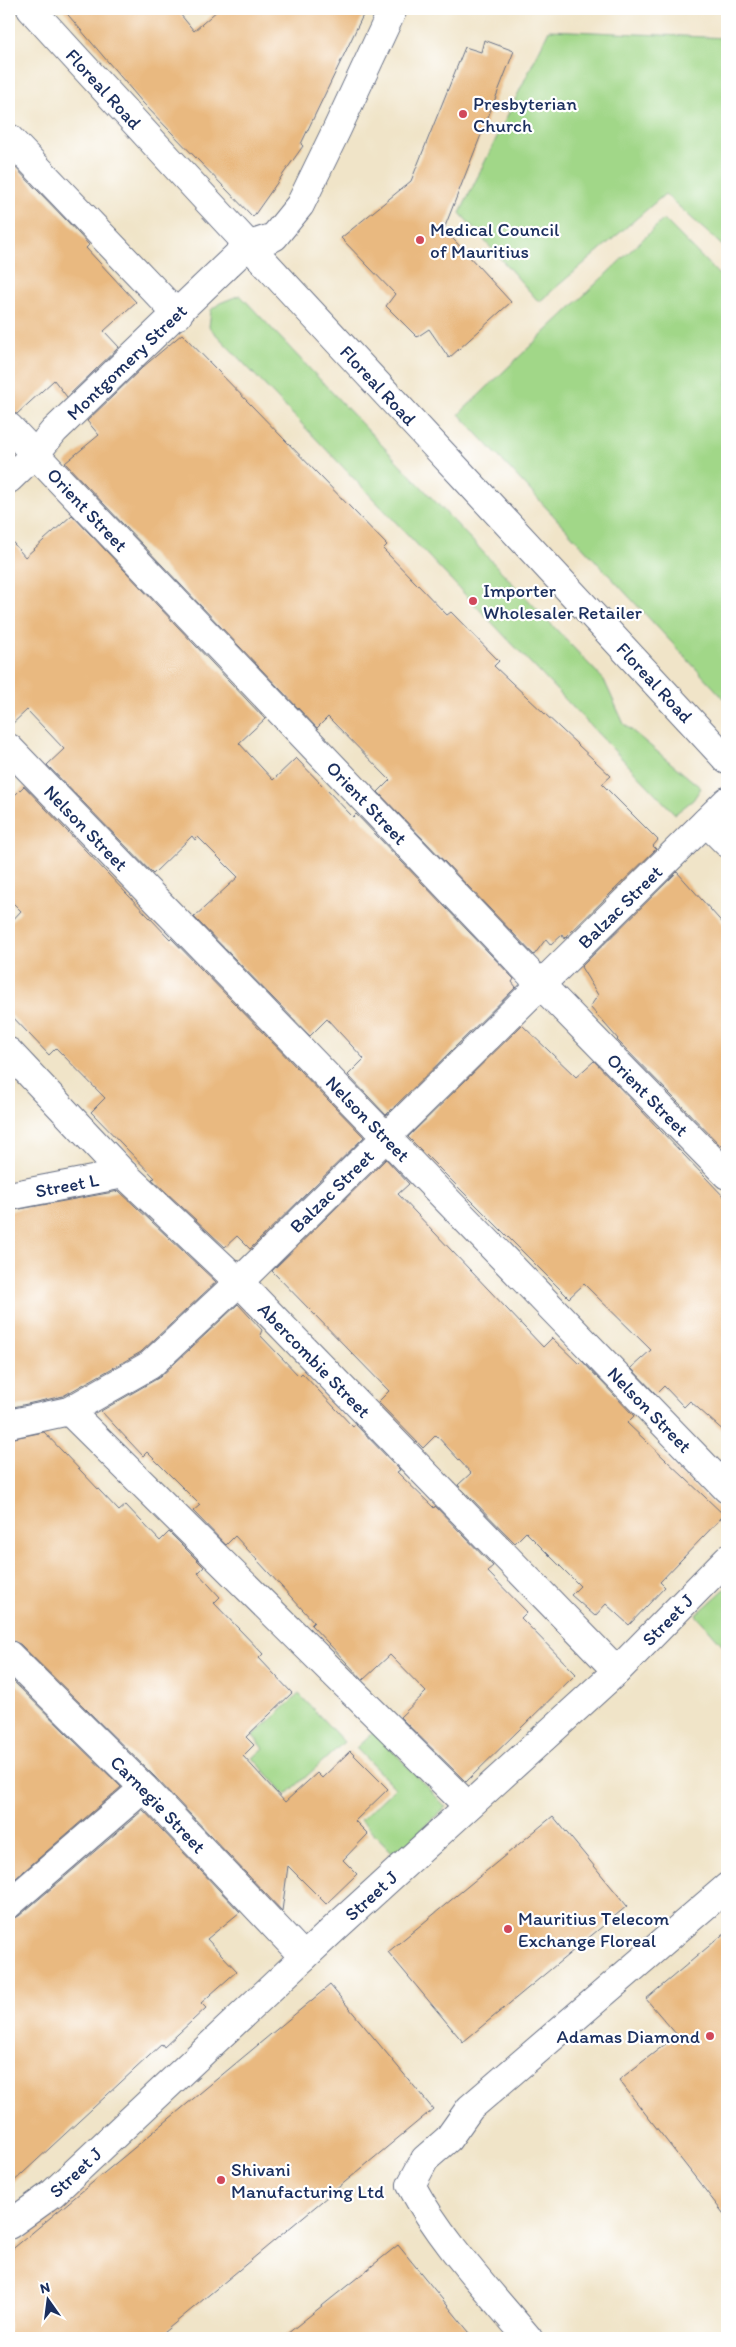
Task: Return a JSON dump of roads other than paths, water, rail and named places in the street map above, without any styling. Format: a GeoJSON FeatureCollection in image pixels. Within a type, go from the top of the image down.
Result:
{"type":"FeatureCollection","features":[{"type":"Feature","properties":{"kind":"street","name":"Floreal Road"},"geometry":{"type":"LineString","coordinates":[[31,9],[247,246],[428,436],[727,760]]}},
{"type":"Feature","properties":{"kind":"street"},"geometry":{"type":"LineString","coordinates":[[247,246],[274,237],[300,205],[338,129],[393,9]]}},
{"type":"Feature","properties":{"kind":"street"},"geometry":{"type":"LineString","coordinates":[[9,138],[178,314]]}},
{"type":"Feature","properties":{"kind":"street","name":"Montgomery Street"},"geometry":{"type":"LineString","coordinates":[[9,479],[35,454],[54,431],[247,246]]}},
{"type":"Feature","properties":{"kind":"street","name":"Orient Street"},"geometry":{"type":"LineString","coordinates":[[9,427],[541,985],[727,1175]]}},
{"type":"Feature","properties":{"kind":"street","name":"Nelson Street"},"geometry":{"type":"LineString","coordinates":[[9,748],[727,1489]]}},
{"type":"Feature","properties":{"kind":"street","name":"Balzac Street"},"geometry":{"type":"LineString","coordinates":[[9,1424],[69,1411],[150,1365],[240,1282],[385,1136],[541,985],[727,800]]}},
{"type":"Feature","properties":{"kind":"street"},"geometry":{"type":"LineString","coordinates":[[706,822],[727,843]]}},
{"type":"Feature","properties":{"kind":"street","name":"Abercombie Street"},"geometry":{"type":"LineString","coordinates":[[9,1052],[124,1174],[240,1282],[617,1672]]}},
{"type":"Feature","properties":{"kind":"street","name":"Street L"},"geometry":{"type":"LineString","coordinates":[[9,1196],[124,1174]]}},
{"type":"Feature","properties":{"kind":"street"},"geometry":{"type":"LineString","coordinates":[[69,1411],[468,1806]]}},
{"type":"Feature","properties":{"kind":"street","name":"Street J"},"geometry":{"type":"LineString","coordinates":[[9,2226],[52,2194],[304,1957],[617,1672],[727,1559]]}},
{"type":"Feature","properties":{"kind":"street","name":"Carnegie Street"},"geometry":{"type":"LineString","coordinates":[[9,1655],[144,1788],[304,1957]]}},
{"type":"Feature","properties":{"kind":"street"},"geometry":{"type":"LineString","coordinates":[[9,1904],[144,1788]]}},
{"type":"Feature","properties":{"kind":"street"},"geometry":{"type":"LineString","coordinates":[[528,2338],[442,2233],[424,2208],[411,2185],[425,2159],[448,2138],[470,2108],[727,1887]]}},
{"type":"Feature","properties":{"kind":"place","name":"Presbyterian Church"},"geometry":{"type":"Point","coordinates":[463,114]}},
{"type":"Feature","properties":{"kind":"place","name":"Medical Council of Mauritius"},"geometry":{"type":"Point","coordinates":[420,240]}},
{"type":"Feature","properties":{"kind":"place","name":"Importer Wholesaler Retailer"},"geometry":{"type":"Point","coordinates":[473,601]}},
{"type":"Feature","properties":{"kind":"place","name":"Mauritius Telecom Exchange Floreal"},"geometry":{"type":"Point","coordinates":[508,1929]}},
{"type":"Feature","properties":{"kind":"place","name":"Adamas Diamond"},"geometry":{"type":"Point","coordinates":[710,2036]}},
{"type":"Feature","properties":{"kind":"place","name":"Shivani Manufacturing Ltd"},"geometry":{"type":"Point","coordinates":[221,2180]}}]}
